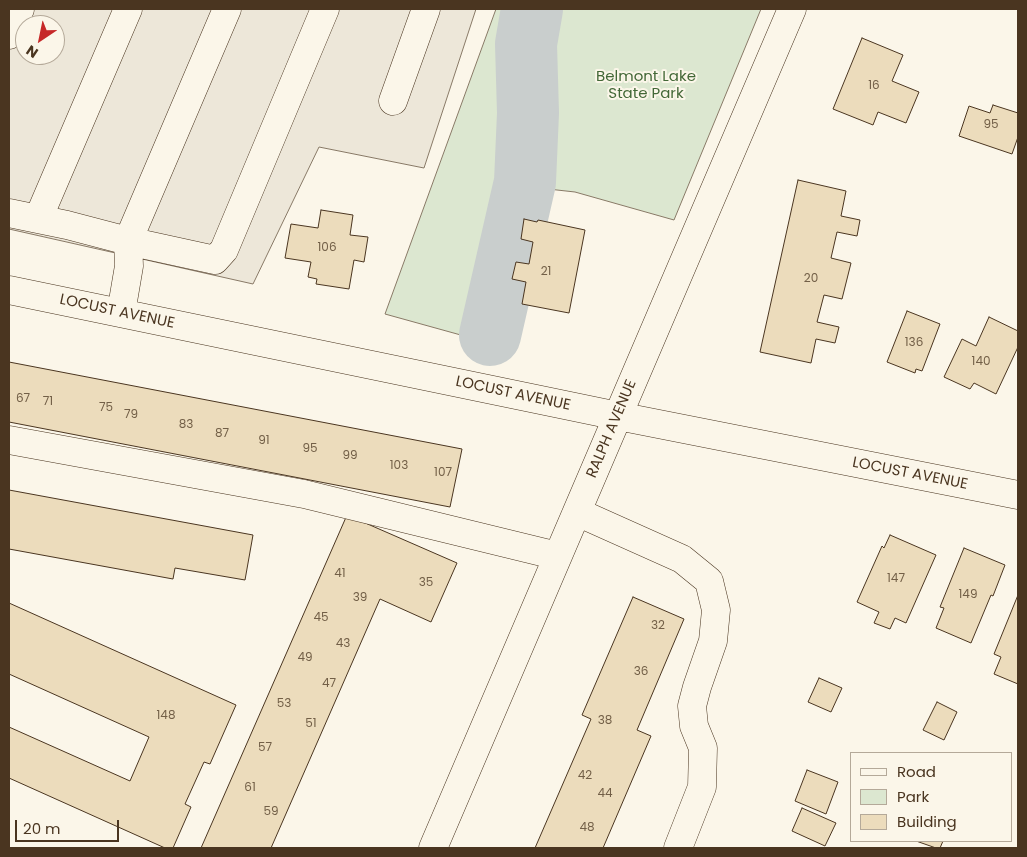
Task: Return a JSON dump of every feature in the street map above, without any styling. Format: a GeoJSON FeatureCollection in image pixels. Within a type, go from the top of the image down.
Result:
{"type":"FeatureCollection","features":[{"type":"Feature","properties":{"kind":"street"},"geometry":{"type":"LineString","coordinates":[[9,35],[20,9]]}},
{"type":"Feature","properties":{"kind":"street"},"geometry":{"type":"LineString","coordinates":[[38,219],[128,9]]}},
{"type":"Feature","properties":{"kind":"street"},"geometry":{"type":"LineString","coordinates":[[121,313],[129,266],[128,241],[227,9]]}},
{"type":"Feature","properties":{"kind":"street"},"geometry":{"type":"LineString","coordinates":[[9,212],[215,260],[224,250],[325,9]]}},
{"type":"Feature","properties":{"kind":"street"},"geometry":{"type":"LineString","coordinates":[[393,101],[426,9]]}},
{"type":"Feature","properties":{"kind":"street","name":"RALPH AVENUE"},"geometry":{"type":"LineString","coordinates":[[433,848],[792,9]]}},
{"type":"Feature","properties":{"kind":"street","name":"LOCUST AVENUE"},"geometry":{"type":"LineString","coordinates":[[9,290],[618,416],[1018,495]]}},
{"type":"Feature","properties":{"kind":"street"},"geometry":{"type":"LineString","coordinates":[[9,440],[309,495],[558,556]]}},
{"type":"Feature","properties":{"kind":"street"},"geometry":{"type":"LineString","coordinates":[[577,512],[682,559],[709,581],[716,610],[713,641],[692,706],[694,726],[703,748],[702,787],[678,848]]}},
{"type":"Feature","properties":{"kind":"green space","name":"Belmont Lake State Park"},"geometry":{"type":"Polygon","coordinates":[[[496,9],[761,9],[674,220],[575,192],[539,188],[508,327],[486,342],[385,314],[496,9]]]}},
{"type":"Feature","properties":{"kind":"shaded area"},"geometry":{"type":"Polygon","coordinates":[[[9,9],[476,9],[424,168],[319,147],[253,284],[9,229],[9,9]]]}},
{"type":"Feature","properties":{"kind":"building"},"geometry":{"type":"Polygon","coordinates":[[[862,38],[903,55],[892,81],[919,92],[906,123],[878,112],[873,125],[833,109],[862,38]]]}},
{"type":"Feature","properties":{"kind":"building"},"geometry":{"type":"Polygon","coordinates":[[[993,105],[1018,113],[1018,137],[1012,154],[959,136],[969,106],[990,113],[993,105]]]}},
{"type":"Feature","properties":{"kind":"building"},"geometry":{"type":"Polygon","coordinates":[[[798,180],[846,191],[841,216],[860,220],[857,236],[837,232],[831,258],[851,263],[842,299],[824,295],[817,322],[839,327],[835,343],[816,339],[811,363],[760,352],[798,180]]]}},
{"type":"Feature","properties":{"kind":"building"},"geometry":{"type":"Polygon","coordinates":[[[321,210],[353,215],[350,235],[368,237],[364,262],[354,260],[349,289],[316,284],[317,279],[308,277],[311,262],[285,258],[291,224],[318,228],[321,210]]]}},
{"type":"Feature","properties":{"kind":"building"},"geometry":{"type":"Polygon","coordinates":[[[524,219],[537,222],[538,220],[585,230],[569,313],[522,304],[526,282],[512,279],[516,262],[529,264],[533,242],[521,239],[524,219]]]}},
{"type":"Feature","properties":{"kind":"building"},"geometry":{"type":"Polygon","coordinates":[[[907,311],[940,324],[922,371],[916,369],[915,373],[887,362],[907,311]]]}},
{"type":"Feature","properties":{"kind":"building"},"geometry":{"type":"Polygon","coordinates":[[[989,317],[1018,331],[1018,347],[996,394],[974,383],[970,389],[944,377],[962,339],[976,346],[989,317]]]}},
{"type":"Feature","properties":{"kind":"building"},"geometry":{"type":"Polygon","coordinates":[[[9,362],[462,449],[450,507],[9,422],[9,362]]]}},
{"type":"Feature","properties":{"kind":"building"},"geometry":{"type":"Polygon","coordinates":[[[9,490],[253,535],[245,580],[175,568],[173,579],[9,549],[9,490]]]}},
{"type":"Feature","properties":{"kind":"building"},"geometry":{"type":"Polygon","coordinates":[[[347,515],[457,563],[431,622],[380,599],[271,848],[201,848],[347,515]]]}},
{"type":"Feature","properties":{"kind":"building"},"geometry":{"type":"Polygon","coordinates":[[[890,535],[936,555],[906,623],[895,618],[890,629],[874,623],[879,612],[857,602],[882,546],[884,548],[890,535]]]}},
{"type":"Feature","properties":{"kind":"building"},"geometry":{"type":"Polygon","coordinates":[[[964,548],[1005,565],[971,643],[936,628],[944,608],[940,607],[964,548]]]}},
{"type":"Feature","properties":{"kind":"building"},"geometry":{"type":"Polygon","coordinates":[[[1018,595],[1018,684],[994,674],[1001,657],[994,654],[1018,595]]]}},
{"type":"Feature","properties":{"kind":"building"},"geometry":{"type":"Polygon","coordinates":[[[633,597],[684,619],[637,730],[651,736],[603,848],[535,848],[591,719],[582,715],[633,597]]]}},
{"type":"Feature","properties":{"kind":"building"},"geometry":{"type":"Polygon","coordinates":[[[9,603],[236,705],[210,764],[204,762],[185,804],[191,807],[173,848],[165,848],[9,778],[9,727],[130,781],[149,737],[9,674],[9,603]]]}},
{"type":"Feature","properties":{"kind":"building"},"geometry":{"type":"Polygon","coordinates":[[[819,678],[842,688],[831,712],[808,702],[819,678]]]}},
{"type":"Feature","properties":{"kind":"building"},"geometry":{"type":"Polygon","coordinates":[[[937,702],[957,712],[944,740],[923,730],[937,702]]]}},
{"type":"Feature","properties":{"kind":"building"},"geometry":{"type":"Polygon","coordinates":[[[807,770],[838,782],[826,814],[795,801],[807,770]]]}},
{"type":"Feature","properties":{"kind":"building"},"geometry":{"type":"Polygon","coordinates":[[[802,808],[836,823],[825,846],[792,831],[802,808]]]}},
{"type":"Feature","properties":{"kind":"building"},"geometry":{"type":"Polygon","coordinates":[[[919,842],[943,842],[940,848],[919,842]]]}},
{"type":"Feature","properties":{"kind":"waterway"},"geometry":{"type":"LineString","coordinates":[[490,335],[525,182],[528,113],[526,44],[532,9]]}}]}
